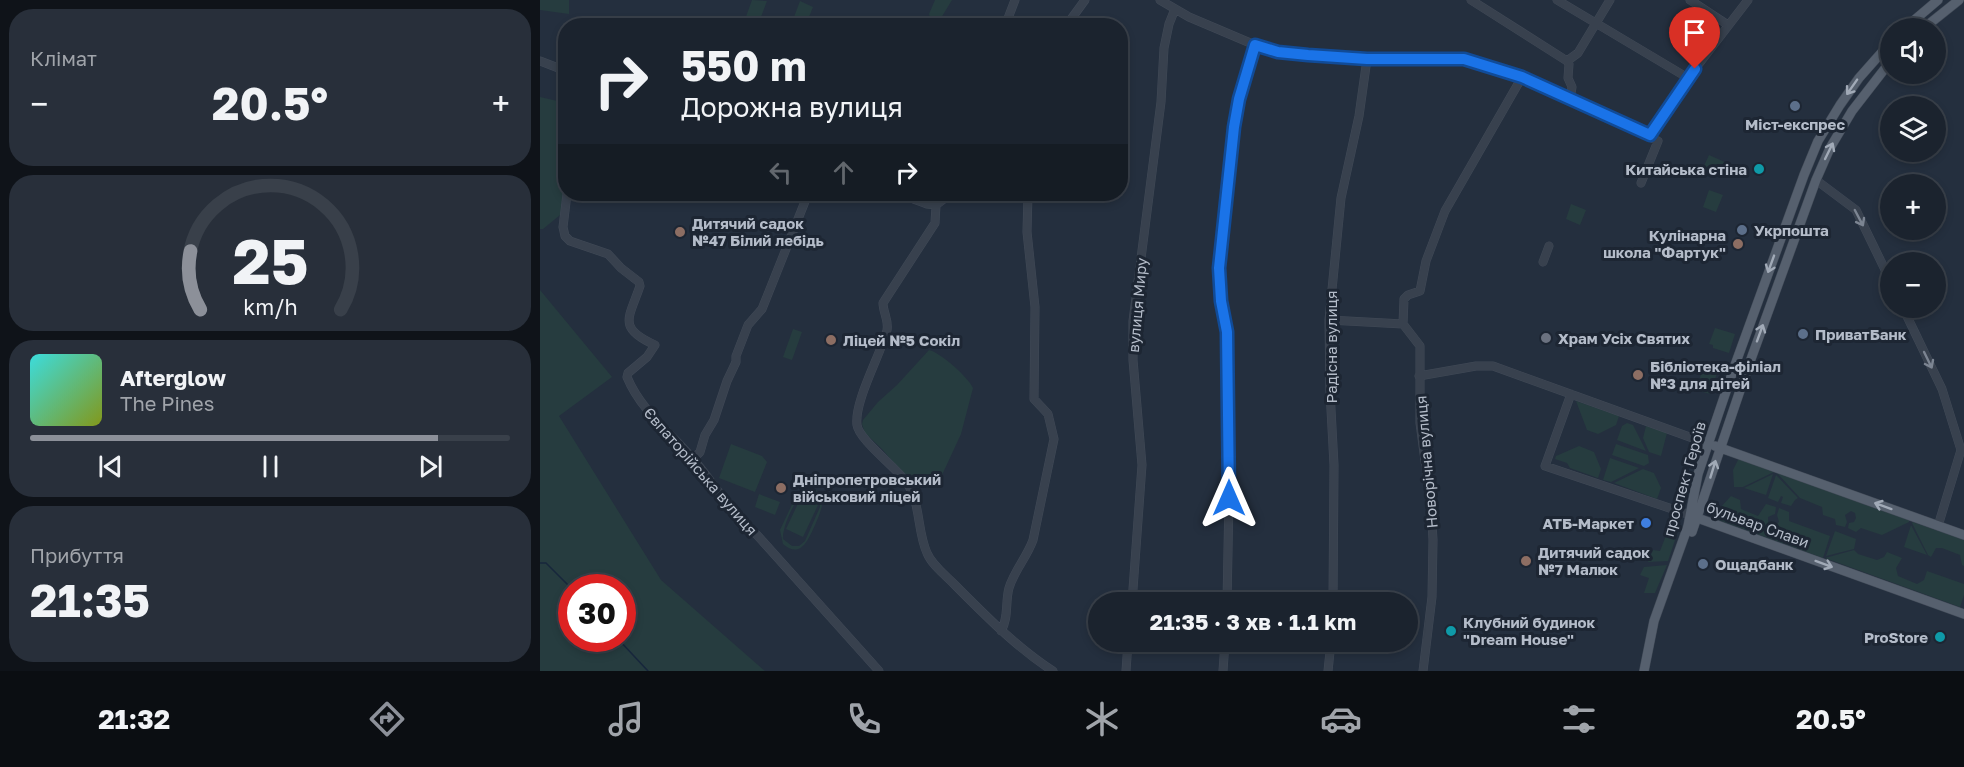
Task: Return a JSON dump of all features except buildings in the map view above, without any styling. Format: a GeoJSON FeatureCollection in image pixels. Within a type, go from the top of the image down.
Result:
{"type":"FeatureCollection","features":[{"type":"Feature","properties":{"kind":"main road"},"geometry":{"type":"LineString","coordinates":[[1917,18],[1938,0]]}},
{"type":"Feature","properties":{"kind":"main road"},"geometry":{"type":"LineString","coordinates":[[1936,18],[1959,0]]}},
{"type":"Feature","properties":{"kind":"main road","name":"проспект Героїв"},"geometry":{"type":"LineString","coordinates":[[1644,671],[1654,621],[1693,517],[1698,474],[1800,184],[1818,141],[1830,120],[1859,78],[1880,54]]}},
{"type":"Feature","properties":{"kind":"main road","name":"проспект Героїв"},"geometry":{"type":"LineString","coordinates":[[1651,671],[1653,646],[1659,624],[1693,517],[1816,180],[1830,148],[1852,111],[1880,75]]}},
{"type":"Feature","properties":{"kind":"main road"},"geometry":{"type":"LineString","coordinates":[[1709,444],[1964,535]]}},
{"type":"Feature","properties":{"kind":"main road","name":"бульвар Слави"},"geometry":{"type":"LineString","coordinates":[[1693,517],[1964,614]]}},
{"type":"Feature","properties":{"kind":"street"},"geometry":{"type":"LineString","coordinates":[[1008,18],[1015,0]]}},
{"type":"Feature","properties":{"kind":"street"},"geometry":{"type":"LineString","coordinates":[[1073,18],[1085,0]]}},
{"type":"Feature","properties":{"kind":"street"},"geometry":{"type":"LineString","coordinates":[[1160,0],[1255,45],[1278,52],[1367,59],[1464,59],[1522,77],[1650,135],[1658,141],[1641,183]]}},
{"type":"Feature","properties":{"kind":"street"},"geometry":{"type":"LineString","coordinates":[[1471,0],[1567,61],[1570,70],[1568,78],[1572,87],[1570,100]]}},
{"type":"Feature","properties":{"kind":"street"},"geometry":{"type":"LineString","coordinates":[[1557,0],[1688,78]]}},
{"type":"Feature","properties":{"kind":"street"},"geometry":{"type":"LineString","coordinates":[[1567,61],[1578,53],[1610,0]]}},
{"type":"Feature","properties":{"kind":"street"},"geometry":{"type":"LineString","coordinates":[[1690,0],[1728,25]]}},
{"type":"Feature","properties":{"kind":"street"},"geometry":{"type":"LineString","coordinates":[[1650,135],[1688,78],[1748,0]]}},
{"type":"Feature","properties":{"kind":"street","name":"вулиця Миру"},"geometry":{"type":"LineString","coordinates":[[1133,592],[1142,465],[1133,360],[1133,321],[1161,102],[1164,48],[1175,9]]}},
{"type":"Feature","properties":{"kind":"street"},"geometry":{"type":"LineString","coordinates":[[1227,592],[1229,498],[1227,344],[1219,268],[1236,117],[1255,45]]}},
{"type":"Feature","properties":{"kind":"street","name":"Радісна вулиця"},"geometry":{"type":"LineString","coordinates":[[1332,592],[1334,465],[1329,320],[1341,198],[1359,116],[1367,59]]}},
{"type":"Feature","properties":{"kind":"street"},"geometry":{"type":"LineString","coordinates":[[540,61],[558,68]]}},
{"type":"Feature","properties":{"kind":"street"},"geometry":{"type":"LineString","coordinates":[[1329,320],[1403,324],[1404,299],[1420,291],[1426,261],[1445,211],[1522,77]]}},
{"type":"Feature","properties":{"kind":"street"},"geometry":{"type":"LineString","coordinates":[[1816,180],[1856,210],[1880,259]]}},
{"type":"Feature","properties":{"kind":"street","name":"Євпаторійська вулиця"},"geometry":{"type":"LineString","coordinates":[[566,201],[563,227],[565,236],[570,241],[608,254],[639,282],[640,286],[628,320],[634,333],[655,345],[647,357],[628,373],[627,377],[645,410],[693,459],[742,523],[757,535],[879,671]]}},
{"type":"Feature","properties":{"kind":"street"},"geometry":{"type":"LineString","coordinates":[[693,459],[699,452],[714,420],[748,325],[762,309],[805,201]]}},
{"type":"Feature","properties":{"kind":"street"},"geometry":{"type":"LineString","coordinates":[[919,201],[936,205]]}},
{"type":"Feature","properties":{"kind":"street"},"geometry":{"type":"LineString","coordinates":[[941,201],[936,205],[935,223],[883,303],[883,311],[888,324],[887,331],[872,366],[857,423],[862,436],[892,465],[914,493],[922,538],[930,559],[1001,631],[1053,671]]}},
{"type":"Feature","properties":{"kind":"street"},"geometry":{"type":"LineString","coordinates":[[1001,631],[1005,624],[1011,581],[1029,553],[1033,540],[1054,439],[1048,414],[1034,399],[1035,307],[1027,232],[1028,201]]}},
{"type":"Feature","properties":{"kind":"street"},"geometry":{"type":"LineString","coordinates":[[1543,262],[1549,246]]}},
{"type":"Feature","properties":{"kind":"street"},"geometry":{"type":"LineString","coordinates":[[1908,318],[1942,389],[1961,450],[1938,526]]}},
{"type":"Feature","properties":{"kind":"street","name":"Новорічна вулиця"},"geometry":{"type":"LineString","coordinates":[[1403,324],[1420,346],[1420,423],[1433,540],[1432,597],[1423,671]]}},
{"type":"Feature","properties":{"kind":"street"},"geometry":{"type":"LineString","coordinates":[[1419,376],[1476,366],[1492,366],[1709,444]]}},
{"type":"Feature","properties":{"kind":"street","name":"бульвар Слави"},"geometry":{"type":"LineString","coordinates":[[1571,394],[1545,466],[1693,517]]}},
{"type":"Feature","properties":{"kind":"street"},"geometry":{"type":"LineString","coordinates":[[1126,671],[1127,652]]}},
{"type":"Feature","properties":{"kind":"street"},"geometry":{"type":"LineString","coordinates":[[1223,671],[1225,652]]}},
{"type":"Feature","properties":{"kind":"street"},"geometry":{"type":"LineString","coordinates":[[1328,671],[1329,652]]}},
{"type":"Feature","properties":{"kind":"green space"},"geometry":{"type":"Polygon","coordinates":[[[540,0],[569,0],[569,14],[540,10],[540,0]]]}},
{"type":"Feature","properties":{"kind":"green space"},"geometry":{"type":"Polygon","coordinates":[[[752,0],[767,1],[761,18],[746,18],[752,0]]]}},
{"type":"Feature","properties":{"kind":"green space"},"geometry":{"type":"Polygon","coordinates":[[[935,0],[952,0],[941,18],[930,18],[929,14],[935,0]]]}},
{"type":"Feature","properties":{"kind":"green space"},"geometry":{"type":"Polygon","coordinates":[[[800,1],[813,7],[809,18],[794,17],[800,1]]]}},
{"type":"Feature","properties":{"kind":"green space"},"geometry":{"type":"Polygon","coordinates":[[[540,97],[558,101],[558,201],[562,201],[560,215],[540,229],[540,97]]]}},
{"type":"Feature","properties":{"kind":"green space"},"geometry":{"type":"Polygon","coordinates":[[[1709,155],[1727,163],[1721,175],[1704,166],[1709,155]]]}},
{"type":"Feature","properties":{"kind":"green space"},"geometry":{"type":"Polygon","coordinates":[[[1709,190],[1723,195],[1716,212],[1703,207],[1709,190]]]}},
{"type":"Feature","properties":{"kind":"green space"},"geometry":{"type":"Polygon","coordinates":[[[1571,204],[1586,210],[1580,225],[1566,219],[1571,204]]]}},
{"type":"Feature","properties":{"kind":"green space"},"geometry":{"type":"Polygon","coordinates":[[[540,290],[612,377],[559,416],[661,580],[765,671],[540,671],[540,290]]]}},
{"type":"Feature","properties":{"kind":"green space"},"geometry":{"type":"Polygon","coordinates":[[[1715,328],[1735,334],[1729,353],[1713,348],[1713,345],[1709,344],[1715,328]]]}},
{"type":"Feature","properties":{"kind":"green space"},"geometry":{"type":"Polygon","coordinates":[[[793,329],[802,332],[792,360],[783,357],[793,329]]]}},
{"type":"Feature","properties":{"kind":"green space"},"geometry":{"type":"Polygon","coordinates":[[[929,350],[954,366],[973,388],[961,434],[936,488],[915,488],[882,449],[865,433],[862,424],[878,402],[929,350]]]}},
{"type":"Feature","properties":{"kind":"green space"},"geometry":{"type":"Polygon","coordinates":[[[1704,365],[1718,370],[1710,394],[1696,390],[1704,365]]]}},
{"type":"Feature","properties":{"kind":"green space"},"geometry":{"type":"Polygon","coordinates":[[[1576,401],[1619,416],[1616,425],[1598,434],[1587,430],[1576,401]]]}},
{"type":"Feature","properties":{"kind":"green space"},"geometry":{"type":"Polygon","coordinates":[[[1627,423],[1633,425],[1646,451],[1617,440],[1622,426],[1627,423]]]}},
{"type":"Feature","properties":{"kind":"green space"},"geometry":{"type":"Polygon","coordinates":[[[1646,426],[1667,433],[1661,456],[1649,452],[1643,438],[1646,426]]]}},
{"type":"Feature","properties":{"kind":"green space"},"geometry":{"type":"Polygon","coordinates":[[[731,444],[762,456],[767,462],[755,492],[719,478],[731,444]]]}},
{"type":"Feature","properties":{"kind":"green space"},"geometry":{"type":"Polygon","coordinates":[[[1616,444],[1648,455],[1649,463],[1644,466],[1612,455],[1616,444]]]}},
{"type":"Feature","properties":{"kind":"green space"},"geometry":{"type":"Polygon","coordinates":[[[1579,446],[1594,452],[1601,469],[1598,478],[1570,468],[1567,463],[1555,459],[1556,456],[1579,446]]]}},
{"type":"Feature","properties":{"kind":"green space"},"geometry":{"type":"Polygon","coordinates":[[[1610,458],[1639,468],[1611,482],[1603,480],[1610,458]]]}},
{"type":"Feature","properties":{"kind":"green space"},"geometry":{"type":"Polygon","coordinates":[[[1738,460],[1774,472],[1743,487],[1734,487],[1733,470],[1738,460]]]}},
{"type":"Feature","properties":{"kind":"green space"},"geometry":{"type":"Polygon","coordinates":[[[1643,469],[1654,473],[1661,488],[1657,499],[1614,483],[1643,469]]]}},
{"type":"Feature","properties":{"kind":"green space"},"geometry":{"type":"Polygon","coordinates":[[[1777,473],[1909,520],[1909,522],[1882,535],[1861,528],[1856,532],[1848,528],[1849,523],[1854,522],[1856,518],[1855,513],[1851,511],[1845,515],[1847,522],[1845,527],[1836,525],[1835,519],[1823,515],[1822,507],[1800,498],[1777,473]]]}},
{"type":"Feature","properties":{"kind":"green space"},"geometry":{"type":"Polygon","coordinates":[[[1773,474],[1766,495],[1744,488],[1773,474]]]}},
{"type":"Feature","properties":{"kind":"green space"},"geometry":{"type":"Polygon","coordinates":[[[1776,475],[1798,498],[1791,506],[1781,503],[1783,497],[1781,496],[1778,502],[1768,498],[1776,475]]]}},
{"type":"Feature","properties":{"kind":"green space"},"geometry":{"type":"Polygon","coordinates":[[[808,488],[820,493],[822,502],[807,541],[795,550],[783,544],[780,530],[796,496],[803,489],[808,488]],[[808,491],[803,493],[791,512],[783,539],[792,546],[799,546],[805,541],[820,507],[819,495],[808,491]]]}},
{"type":"Feature","properties":{"kind":"green space"},"geometry":{"type":"Polygon","coordinates":[[[759,494],[780,502],[775,515],[755,507],[759,494]]]}},
{"type":"Feature","properties":{"kind":"green space"},"geometry":{"type":"Polygon","coordinates":[[[1731,496],[1740,500],[1741,509],[1758,516],[1766,504],[1776,507],[1775,514],[1768,517],[1768,522],[1772,525],[1779,522],[1777,515],[1779,508],[1789,512],[1789,521],[1830,536],[1823,558],[1716,519],[1720,508],[1731,496]]]}},
{"type":"Feature","properties":{"kind":"green space"},"geometry":{"type":"Polygon","coordinates":[[[801,497],[818,505],[803,537],[786,529],[801,497]]]}},
{"type":"Feature","properties":{"kind":"green space"},"geometry":{"type":"Polygon","coordinates":[[[1913,522],[1964,540],[1964,566],[1960,555],[1942,548],[1936,548],[1931,557],[1928,555],[1913,522]]]}},
{"type":"Feature","properties":{"kind":"green space"},"geometry":{"type":"Polygon","coordinates":[[[1670,525],[1679,528],[1668,561],[1648,562],[1653,550],[1660,551],[1670,525]]]}},
{"type":"Feature","properties":{"kind":"green space"},"geometry":{"type":"Polygon","coordinates":[[[1911,525],[1927,555],[1904,547],[1911,525]]]}},
{"type":"Feature","properties":{"kind":"green space"},"geometry":{"type":"Polygon","coordinates":[[[1835,531],[1856,539],[1854,549],[1826,556],[1835,531]]]}},
{"type":"Feature","properties":{"kind":"green space"},"geometry":{"type":"Polygon","coordinates":[[[1854,550],[1858,554],[1877,560],[1884,557],[1887,552],[1902,558],[1896,568],[1898,576],[1917,584],[1924,580],[1927,571],[1964,584],[1964,595],[1960,607],[1825,558],[1854,550]]]}},
{"type":"Feature","properties":{"kind":"green space"},"geometry":{"type":"Polygon","coordinates":[[[1667,565],[1655,593],[1644,593],[1649,578],[1640,575],[1644,567],[1667,565]]]}},
{"type":"Feature","properties":{"kind":"waterway"},"geometry":{"type":"LineString","coordinates":[[540,563],[546,563],[558,575]]}},
{"type":"Feature","properties":{"kind":"waterway"},"geometry":{"type":"LineString","coordinates":[[630,652],[648,671]]}},
{"type":"Feature","properties":{"kind":"place","name":"Міст-експрес"},"geometry":{"type":"Point","coordinates":[1795,106]}},
{"type":"Feature","properties":{"kind":"place","name":"Китайська стіна"},"geometry":{"type":"Point","coordinates":[1759,169]}},
{"type":"Feature","properties":{"kind":"place","name":"Укрпошта"},"geometry":{"type":"Point","coordinates":[1742,230]}},
{"type":"Feature","properties":{"kind":"place","name":"Дитячий садок №47 Білий лебідь"},"geometry":{"type":"Point","coordinates":[680,232]}},
{"type":"Feature","properties":{"kind":"place","name":"Кулінарна школа \"Фартук\""},"geometry":{"type":"Point","coordinates":[1738,244]}},
{"type":"Feature","properties":{"kind":"place","name":"ПриватБанк"},"geometry":{"type":"Point","coordinates":[1803,334]}},
{"type":"Feature","properties":{"kind":"place","name":"Храм Усіх Святих"},"geometry":{"type":"Point","coordinates":[1546,338]}},
{"type":"Feature","properties":{"kind":"place","name":"Ліцей №5 Сокіл"},"geometry":{"type":"Point","coordinates":[831,340]}},
{"type":"Feature","properties":{"kind":"place","name":"Бібліотека-філіал №3 для дітей"},"geometry":{"type":"Point","coordinates":[1638,375]}},
{"type":"Feature","properties":{"kind":"place","name":"Дніпропетровський військовий ліцей"},"geometry":{"type":"Point","coordinates":[781,488]}},
{"type":"Feature","properties":{"kind":"place","name":"АТБ-Маркет"},"geometry":{"type":"Point","coordinates":[1646,523]}},
{"type":"Feature","properties":{"kind":"place","name":"Дитячий садок №7 Малюк"},"geometry":{"type":"Point","coordinates":[1526,561]}},
{"type":"Feature","properties":{"kind":"place","name":"Ощадбанк"},"geometry":{"type":"Point","coordinates":[1703,564]}},
{"type":"Feature","properties":{"kind":"place","name":"Клубний будинок \"Dream House\""},"geometry":{"type":"Point","coordinates":[1451,631]}},
{"type":"Feature","properties":{"kind":"place","name":"ProStore"},"geometry":{"type":"Point","coordinates":[1940,637]}},
{"type":"Feature","properties":{"kind":"route"},"geometry":{"type":"LineString","coordinates":[[1229,498],[1227,332],[1221,301],[1219,268],[1234,127],[1239,99],[1255,45],[1278,52],[1367,59],[1464,59],[1522,77],[1650,135],[1695,69]]}}]}
